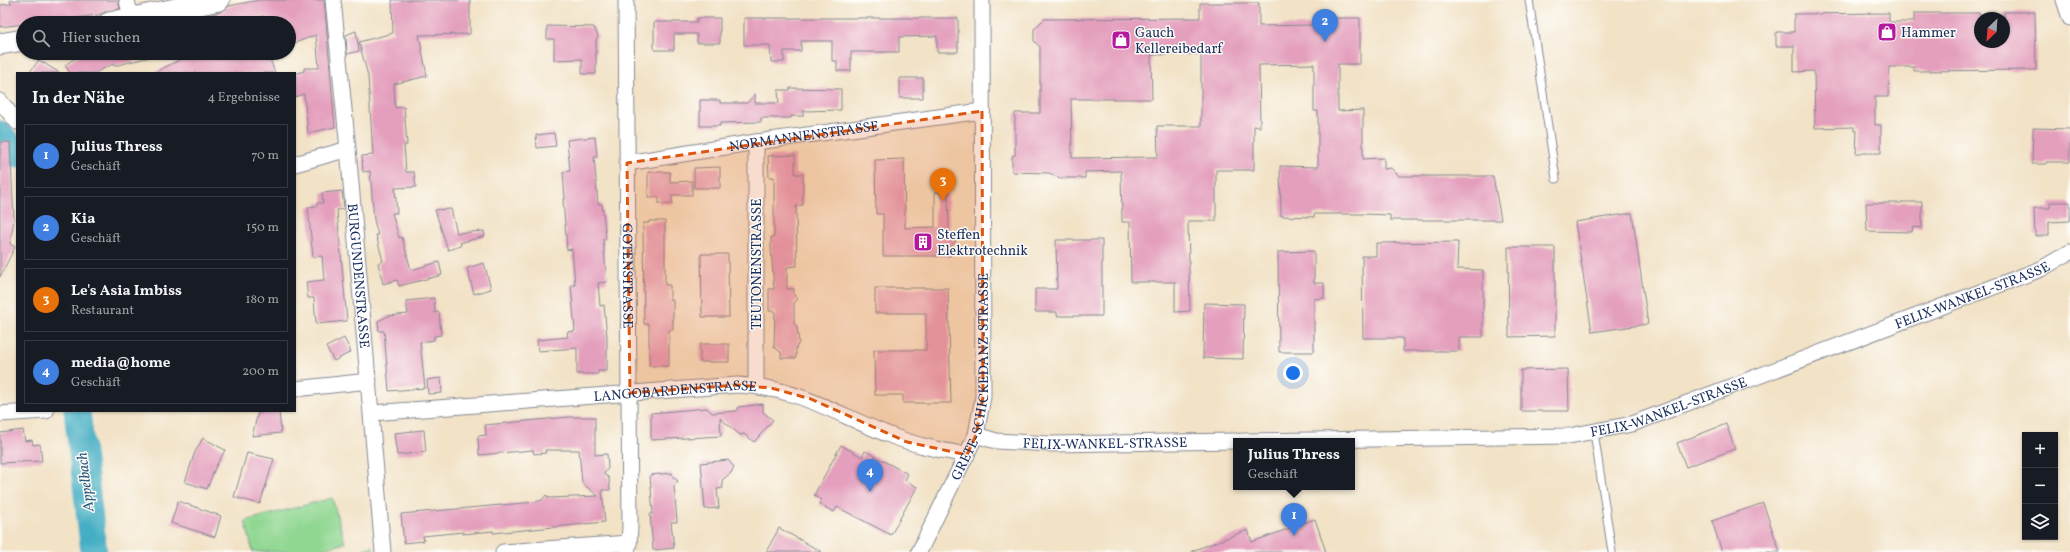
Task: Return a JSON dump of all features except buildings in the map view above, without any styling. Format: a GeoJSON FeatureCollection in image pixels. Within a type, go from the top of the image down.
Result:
{"type":"FeatureCollection","features":[{"type":"Feature","properties":{"kind":"street"},"geometry":{"type":"LineString","coordinates":[[119,16],[129,9],[219,0]]}},
{"type":"Feature","properties":{"kind":"street","name":"BURGUNDENSTRASSE"},"geometry":{"type":"LineString","coordinates":[[333,0],[372,413],[383,552]]}},
{"type":"Feature","properties":{"kind":"street","name":"GOTENSTRASSE"},"geometry":{"type":"LineString","coordinates":[[626,0],[630,393],[628,547]]}},
{"type":"Feature","properties":{"kind":"street","name":"GRETE-SCHICKEDANZ-STRASSE"},"geometry":{"type":"LineString","coordinates":[[919,552],[976,435],[983,397],[982,0]]}},
{"type":"Feature","properties":{"kind":"street"},"geometry":{"type":"LineString","coordinates":[[2064,0],[2070,18]]}},
{"type":"Feature","properties":{"kind":"street"},"geometry":{"type":"LineString","coordinates":[[0,44],[16,41]]}},
{"type":"Feature","properties":{"kind":"street"},"geometry":{"type":"LineString","coordinates":[[0,101],[16,121]]}},
{"type":"Feature","properties":{"kind":"street","name":"NORMANNENSTRASSE"},"geometry":{"type":"LineString","coordinates":[[627,163],[756,142],[982,110]]}},
{"type":"Feature","properties":{"kind":"street","name":"TEUTONENSTRASSE"},"geometry":{"type":"LineString","coordinates":[[756,142],[756,386]]}},
{"type":"Feature","properties":{"kind":"street"},"geometry":{"type":"LineString","coordinates":[[296,164],[348,149]]}},
{"type":"Feature","properties":{"kind":"street","name":"FELIX-WANKEL-STRASSE"},"geometry":{"type":"LineString","coordinates":[[1355,439],[1569,436],[1632,424],[2041,269],[2070,252]]}},
{"type":"Feature","properties":{"kind":"street"},"geometry":{"type":"LineString","coordinates":[[296,389],[369,381]]}},
{"type":"Feature","properties":{"kind":"street","name":"LANGOBARDENSTRASSE"},"geometry":{"type":"LineString","coordinates":[[372,413],[737,385],[756,386],[810,399],[907,442],[967,455]]}},
{"type":"Feature","properties":{"kind":"street"},"geometry":{"type":"LineString","coordinates":[[0,414],[31,412]]}},
{"type":"Feature","properties":{"kind":"street","name":"FELIX-WANKEL-STRASSE"},"geometry":{"type":"LineString","coordinates":[[976,435],[996,441],[1051,444],[1233,441]]}},
{"type":"Feature","properties":{"kind":"street"},"geometry":{"type":"LineString","coordinates":[[503,552],[628,547]]}},
{"type":"Feature","properties":{"kind":"lane"},"geometry":{"type":"LineString","coordinates":[[1529,0],[1556,179]]}},
{"type":"Feature","properties":{"kind":"lane"},"geometry":{"type":"LineString","coordinates":[[1594,432],[1612,552]]}},
{"type":"Feature","properties":{"kind":"highlighted area"},"geometry":{"type":"Polygon","coordinates":[[[982,111],[983,397],[976,435],[967,455],[907,442],[811,399],[771,388],[737,385],[630,393],[627,163],[982,111]]]}},
{"type":"Feature","properties":{"kind":"green space"},"geometry":{"type":"Polygon","coordinates":[[[332,498],[345,543],[313,552],[253,552],[245,521],[332,498]]]}},
{"type":"Feature","properties":{"kind":"green space"},"geometry":{"type":"Polygon","coordinates":[[[373,546],[373,552],[354,552],[373,546]]]}},
{"type":"Feature","properties":{"kind":"waterway","name":"Appelbach"},"geometry":{"type":"LineString","coordinates":[[0,134],[16,153]]}},
{"type":"Feature","properties":{"kind":"waterway","name":"Appelbach"},"geometry":{"type":"LineString","coordinates":[[77,412],[94,552]]}},
{"type":"Feature","properties":{"kind":"place","name":"Hammer"},"geometry":{"type":"Point","coordinates":[1887,32]}},
{"type":"Feature","properties":{"kind":"place","name":"Gauch Kellereibedarf"},"geometry":{"type":"Point","coordinates":[1121,40]}},
{"type":"Feature","properties":{"kind":"place","name":"Kia"},"geometry":{"type":"Point","coordinates":[1325,42]}},
{"type":"Feature","properties":{"kind":"place","name":"Le's Asia Imbiss"},"geometry":{"type":"Point","coordinates":[943,201]}},
{"type":"Feature","properties":{"kind":"place","name":"Steffen Elektrotechnik"},"geometry":{"type":"Point","coordinates":[923,242]}},
{"type":"Feature","properties":{"kind":"place","name":"media@home"},"geometry":{"type":"Point","coordinates":[870,492]}},
{"type":"Feature","properties":{"kind":"place","name":"Julius Thress"},"geometry":{"type":"Point","coordinates":[1294,536]}}]}
